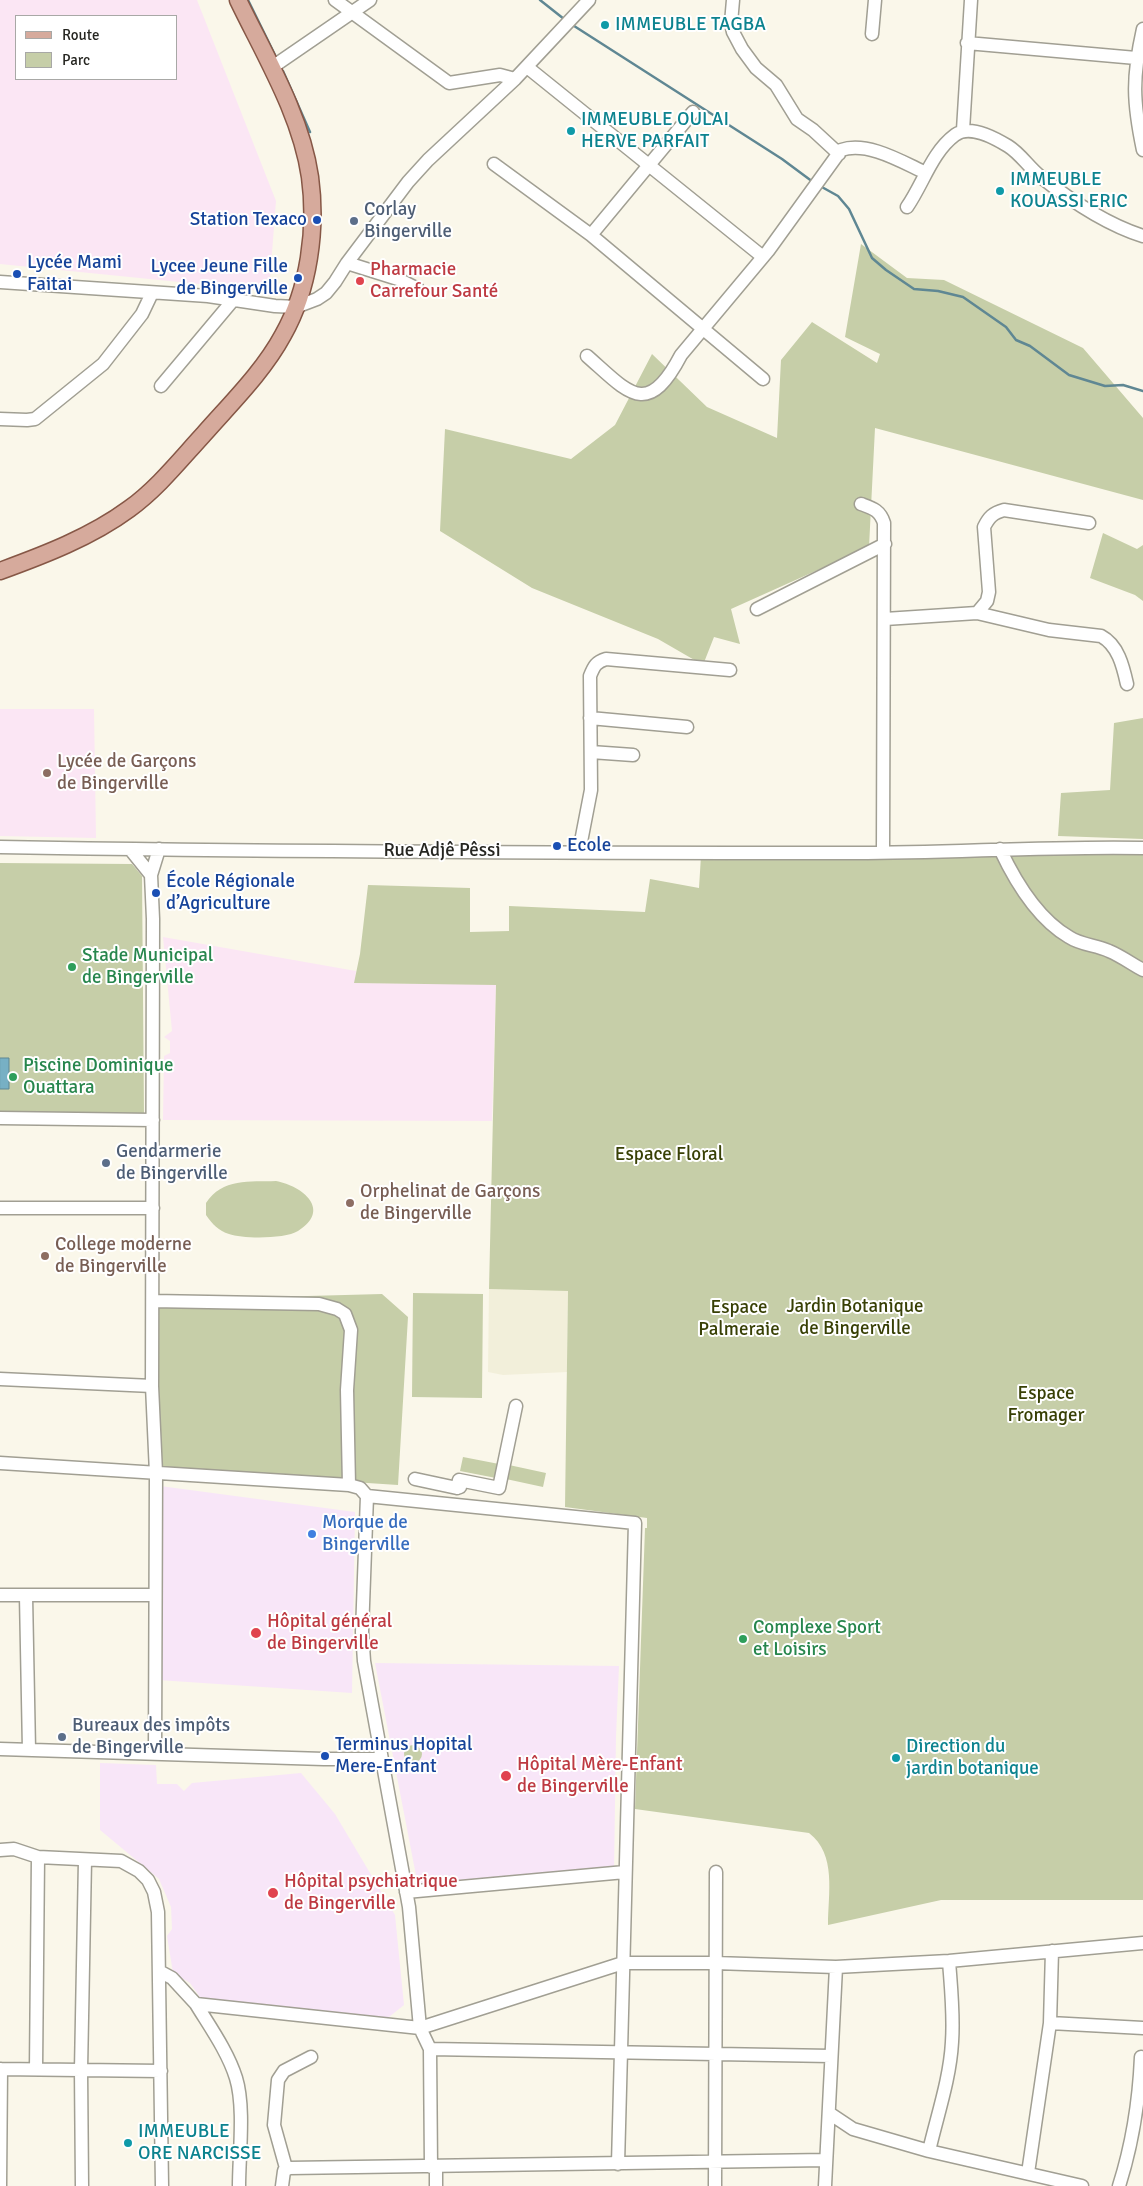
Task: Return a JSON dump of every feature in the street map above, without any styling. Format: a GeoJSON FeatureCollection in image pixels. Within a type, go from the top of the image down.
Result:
{"type":"FeatureCollection","features":[{"type":"Feature","properties":{"kind":"main road"},"geometry":{"type":"LineString","coordinates":[[0,571],[103,526],[129,509],[153,489],[237,397],[264,364],[283,334],[296,307],[308,262],[312,213],[310,178],[304,147],[295,123],[272,68],[238,0]]}},
{"type":"Feature","properties":{"kind":"street"},"geometry":{"type":"LineString","coordinates":[[335,0],[449,83],[500,75],[515,79]]}},
{"type":"Feature","properties":{"kind":"street"},"geometry":{"type":"LineString","coordinates":[[272,68],[370,0]]}},
{"type":"Feature","properties":{"kind":"street"},"geometry":{"type":"LineString","coordinates":[[0,282],[234,299],[296,307],[317,299],[326,293],[408,182],[428,160],[515,79],[589,0]]}},
{"type":"Feature","properties":{"kind":"street"},"geometry":{"type":"LineString","coordinates":[[732,0],[731,23],[733,32],[742,49],[756,68],[776,85],[796,119],[813,130],[838,154]]}},
{"type":"Feature","properties":{"kind":"street"},"geometry":{"type":"LineString","coordinates":[[872,34],[876,0]]}},
{"type":"Feature","properties":{"kind":"street"},"geometry":{"type":"LineString","coordinates":[[963,130],[971,0]]}},
{"type":"Feature","properties":{"kind":"street"},"geometry":{"type":"LineString","coordinates":[[1143,29],[1136,58],[1134,97],[1143,150]]}},
{"type":"Feature","properties":{"kind":"street"},"geometry":{"type":"LineString","coordinates":[[967,42],[1136,58]]}},
{"type":"Feature","properties":{"kind":"street"},"geometry":{"type":"LineString","coordinates":[[527,67],[763,257]]}},
{"type":"Feature","properties":{"kind":"street"},"geometry":{"type":"LineString","coordinates":[[591,235],[693,112]]}},
{"type":"Feature","properties":{"kind":"street"},"geometry":{"type":"LineString","coordinates":[[907,207],[943,147],[963,130],[980,133],[1008,146],[1039,176],[1054,186],[1109,222],[1143,236]]}},
{"type":"Feature","properties":{"kind":"street"},"geometry":{"type":"LineString","coordinates":[[587,356],[627,391],[644,394],[654,390],[763,257],[841,150],[848,148],[873,151],[926,173]]}},
{"type":"Feature","properties":{"kind":"street"},"geometry":{"type":"LineString","coordinates":[[494,164],[591,235],[763,379]]}},
{"type":"Feature","properties":{"kind":"street"},"geometry":{"type":"LineString","coordinates":[[347,263],[398,279],[418,289]]}},
{"type":"Feature","properties":{"kind":"street"},"geometry":{"type":"LineString","coordinates":[[0,419],[35,419],[99,368],[142,314],[152,293]]}},
{"type":"Feature","properties":{"kind":"street"},"geometry":{"type":"LineString","coordinates":[[161,386],[234,299]]}},
{"type":"Feature","properties":{"kind":"street"},"geometry":{"type":"LineString","coordinates":[[860,504],[876,510],[882,515],[884,523],[884,852]]}},
{"type":"Feature","properties":{"kind":"street"},"geometry":{"type":"LineString","coordinates":[[976,613],[987,601],[989,592],[984,527],[988,518],[1004,510],[1089,523]]}},
{"type":"Feature","properties":{"kind":"street"},"geometry":{"type":"LineString","coordinates":[[757,609],[885,544]]}},
{"type":"Feature","properties":{"kind":"street"},"geometry":{"type":"LineString","coordinates":[[885,619],[976,613],[1049,630],[1101,636],[1108,640],[1114,648],[1124,671],[1127,684]]}},
{"type":"Feature","properties":{"kind":"street"},"geometry":{"type":"LineString","coordinates":[[579,852],[591,790],[590,676],[594,666],[599,661],[606,659],[730,670]]}},
{"type":"Feature","properties":{"kind":"street"},"geometry":{"type":"LineString","coordinates":[[590,718],[687,726]]}},
{"type":"Feature","properties":{"kind":"street"},"geometry":{"type":"LineString","coordinates":[[590,752],[633,755]]}},
{"type":"Feature","properties":{"kind":"street","name":"Rue Adjê Pêssi"},"geometry":{"type":"LineString","coordinates":[[0,847],[579,852],[884,852],[1072,847],[1143,848]]}},
{"type":"Feature","properties":{"kind":"street"},"geometry":{"type":"LineString","coordinates":[[130,849],[151,874]]}},
{"type":"Feature","properties":{"kind":"street"},"geometry":{"type":"LineString","coordinates":[[155,1753],[156,1473],[152,1386],[153,1120],[151,874],[159,849]]}},
{"type":"Feature","properties":{"kind":"street"},"geometry":{"type":"LineString","coordinates":[[1000,849],[1012,873],[1040,912],[1052,924],[1068,937],[1108,951],[1143,970]]}},
{"type":"Feature","properties":{"kind":"street"},"geometry":{"type":"LineString","coordinates":[[0,1118],[153,1120]]}},
{"type":"Feature","properties":{"kind":"street"},"geometry":{"type":"LineString","coordinates":[[0,1208],[153,1208]]}},
{"type":"Feature","properties":{"kind":"street"},"geometry":{"type":"LineString","coordinates":[[153,1301],[319,1304],[337,1308],[346,1314],[352,1330],[347,1390],[349,1485]]}},
{"type":"Feature","properties":{"kind":"street"},"geometry":{"type":"LineString","coordinates":[[0,1379],[152,1386]]}},
{"type":"Feature","properties":{"kind":"street"},"geometry":{"type":"LineString","coordinates":[[415,1479],[459,1488],[459,1480],[499,1488],[516,1406]]}},
{"type":"Feature","properties":{"kind":"street"},"geometry":{"type":"LineString","coordinates":[[0,1464],[349,1485],[360,1488],[367,1496],[635,1523],[618,2164]]}},
{"type":"Feature","properties":{"kind":"street"},"geometry":{"type":"LineString","coordinates":[[367,1496],[362,1632],[364,1661],[380,1759],[406,1892],[420,2028],[430,2049],[433,2167],[436,2186]]}},
{"type":"Feature","properties":{"kind":"street"},"geometry":{"type":"LineString","coordinates":[[0,1595],[155,1595]]}},
{"type":"Feature","properties":{"kind":"street"},"geometry":{"type":"LineString","coordinates":[[26,1596],[29,1750]]}},
{"type":"Feature","properties":{"kind":"street"},"geometry":{"type":"LineString","coordinates":[[0,1749],[380,1759]]}},
{"type":"Feature","properties":{"kind":"street"},"geometry":{"type":"LineString","coordinates":[[0,1850],[14,1850],[38,1857],[121,1861],[139,1871],[148,1880],[154,1892],[158,1912],[162,2186]]}},
{"type":"Feature","properties":{"kind":"street"},"geometry":{"type":"LineString","coordinates":[[36,2069],[38,1857]]}},
{"type":"Feature","properties":{"kind":"street"},"geometry":{"type":"LineString","coordinates":[[82,2186],[81,2070],[85,1860]]}},
{"type":"Feature","properties":{"kind":"street"},"geometry":{"type":"LineString","coordinates":[[406,1892],[625,1872]]}},
{"type":"Feature","properties":{"kind":"street"},"geometry":{"type":"LineString","coordinates":[[715,2186],[714,1963],[716,1872]]}},
{"type":"Feature","properties":{"kind":"street"},"geometry":{"type":"LineString","coordinates":[[196,2004],[420,2028],[623,1963],[714,1963],[836,1967],[950,1961],[1143,1943]]}},
{"type":"Feature","properties":{"kind":"street"},"geometry":{"type":"LineString","coordinates":[[1028,2173],[1050,2023],[1052,1951]]}},
{"type":"Feature","properties":{"kind":"street"},"geometry":{"type":"LineString","coordinates":[[929,2151],[948,2073],[952,2044],[953,2020],[950,1961]]}},
{"type":"Feature","properties":{"kind":"street"},"geometry":{"type":"LineString","coordinates":[[825,2186],[836,1967]]}},
{"type":"Feature","properties":{"kind":"street"},"geometry":{"type":"LineString","coordinates":[[159,1970],[172,1978],[196,2004],[232,2068],[237,2081],[240,2105],[239,2186]]}},
{"type":"Feature","properties":{"kind":"street"},"geometry":{"type":"LineString","coordinates":[[1050,2023],[1143,2028]]}},
{"type":"Feature","properties":{"kind":"street"},"geometry":{"type":"LineString","coordinates":[[430,2049],[831,2056]]}},
{"type":"Feature","properties":{"kind":"street"},"geometry":{"type":"LineString","coordinates":[[282,2186],[286,2168],[274,2125],[278,2080],[284,2071],[311,2057]]}},
{"type":"Feature","properties":{"kind":"street"},"geometry":{"type":"LineString","coordinates":[[1119,2186],[1131,2148],[1135,2125],[1141,2057]]}},
{"type":"Feature","properties":{"kind":"street"},"geometry":{"type":"LineString","coordinates":[[0,2186],[1,2069],[161,2071]]}},
{"type":"Feature","properties":{"kind":"street"},"geometry":{"type":"LineString","coordinates":[[828,2113],[853,2129],[929,2151],[1082,2186]]}},
{"type":"Feature","properties":{"kind":"street"},"geometry":{"type":"LineString","coordinates":[[286,2168],[826,2160]]}},
{"type":"Feature","properties":{"kind":"shaded area"},"geometry":{"type":"Polygon","coordinates":[[[0,0],[197,0],[276,201],[269,291],[0,264],[0,0]]]}},
{"type":"Feature","properties":{"kind":"shaded area","name":"Lycée de Garçons de Bingerville"},"geometry":{"type":"Polygon","coordinates":[[[0,709],[94,709],[96,838],[0,836],[0,709]]]}},
{"type":"Feature","properties":{"kind":"shaded area"},"geometry":{"type":"Polygon","coordinates":[[[163,937],[356,971],[355,983],[496,984],[492,1121],[163,1120],[164,1056],[170,1053],[170,1041],[164,1037],[172,1031],[163,937]]]}},
{"type":"Feature","properties":{"kind":"shaded area"},"geometry":{"type":"Polygon","coordinates":[[[489,1289],[568,1290],[567,1372],[503,1375],[488,1372],[489,1289]]]}},
{"type":"Feature","properties":{"kind":"shaded area","name":"Hôpital général de Bingerville"},"geometry":{"type":"Polygon","coordinates":[[[160,1486],[355,1512],[352,1693],[158,1680],[160,1486]]]}},
{"type":"Feature","properties":{"kind":"shaded area","name":"Hôpital Mère-Enfant de Bingerville"},"geometry":{"type":"Polygon","coordinates":[[[375,1663],[619,1666],[614,1871],[419,1891],[375,1663]]]}},
{"type":"Feature","properties":{"kind":"shaded area","name":"Hôpital psychiatrique de Bingerville"},"geometry":{"type":"Polygon","coordinates":[[[100,1763],[156,1765],[157,1784],[177,1784],[184,1791],[192,1783],[301,1773],[335,1814],[395,1915],[404,2005],[384,2021],[202,2000],[190,1983],[173,1973],[167,1936],[172,1929],[171,1907],[159,1879],[100,1830],[100,1763]]]}},
{"type":"Feature","properties":{"kind":"green space"},"geometry":{"type":"Polygon","coordinates":[[[861,244],[907,278],[944,280],[1083,348],[1143,418],[1143,500],[875,428],[869,547],[731,609],[740,644],[714,637],[703,665],[658,639],[532,588],[440,531],[445,429],[571,459],[615,425],[652,354],[707,407],[777,438],[781,360],[812,322],[877,363],[880,354],[845,337],[861,244]]]}},
{"type":"Feature","properties":{"kind":"green space"},"geometry":{"type":"Polygon","coordinates":[[[1103,533],[1137,549],[1143,545],[1143,601],[1135,595],[1090,578],[1103,533]]]}},
{"type":"Feature","properties":{"kind":"green space"},"geometry":{"type":"Polygon","coordinates":[[[1143,718],[1143,839],[1058,836],[1061,793],[1110,790],[1114,723],[1143,718]]]}},
{"type":"Feature","properties":{"kind":"green space","name":"Jardin Botanique de Bingerville"},"geometry":{"type":"Polygon","coordinates":[[[1143,851],[1143,1900],[941,1900],[828,1925],[829,1875],[827,1863],[824,1852],[818,1842],[809,1833],[635,1809],[645,1528],[647,1528],[647,1518],[565,1507],[568,1291],[489,1289],[496,985],[354,983],[360,954],[368,885],[470,888],[470,932],[509,931],[509,906],[645,912],[650,879],[699,888],[701,856],[1143,851]]]}},
{"type":"Feature","properties":{"kind":"green space","name":"Stade Municipal de Bingerville"},"geometry":{"type":"Polygon","coordinates":[[[0,863],[132,864],[142,876],[144,1114],[0,1111],[0,863]]]}},
{"type":"Feature","properties":{"kind":"green space"},"geometry":{"type":"Polygon","coordinates":[[[276,1181],[304,1193],[313,1207],[313,1215],[308,1223],[292,1234],[274,1237],[235,1236],[219,1229],[206,1215],[206,1203],[220,1189],[228,1185],[276,1181]]]}},
{"type":"Feature","properties":{"kind":"green space"},"geometry":{"type":"Polygon","coordinates":[[[413,1293],[483,1294],[482,1398],[412,1397],[413,1293]]]}},
{"type":"Feature","properties":{"kind":"green space"},"geometry":{"type":"Polygon","coordinates":[[[382,1294],[408,1317],[398,1485],[154,1469],[159,1300],[382,1294]]]}},
{"type":"Feature","properties":{"kind":"green space"},"geometry":{"type":"Polygon","coordinates":[[[463,1457],[499,1464],[496,1478],[460,1471],[463,1457]]]}},
{"type":"Feature","properties":{"kind":"green space"},"geometry":{"type":"Polygon","coordinates":[[[509,1465],[546,1473],[543,1487],[506,1479],[509,1465]]]}},
{"type":"Feature","properties":{"kind":"green space"},"geometry":{"type":"Polygon","coordinates":[[[413,1745],[419,1748],[422,1754],[419,1760],[413,1763],[407,1760],[404,1754],[407,1748],[413,1745]]]}},
{"type":"Feature","properties":{"kind":"water"},"geometry":{"type":"Polygon","coordinates":[[[0,1058],[9,1058],[9,1089],[0,1089],[0,1058]]]}},
{"type":"Feature","properties":{"kind":"waterway"},"geometry":{"type":"LineString","coordinates":[[248,0],[276,57]]}},
{"type":"Feature","properties":{"kind":"waterway"},"geometry":{"type":"LineString","coordinates":[[540,0],[564,19]]}},
{"type":"Feature","properties":{"kind":"waterway"},"geometry":{"type":"LineString","coordinates":[[571,24],[782,159],[813,182]]}},
{"type":"Feature","properties":{"kind":"waterway"},"geometry":{"type":"LineString","coordinates":[[283,71],[310,132]]}},
{"type":"Feature","properties":{"kind":"waterway"},"geometry":{"type":"LineString","coordinates":[[820,186],[838,196],[849,209],[872,258],[914,289],[938,291],[963,297],[1006,327],[1016,340],[1030,346],[1069,375],[1105,386],[1123,385],[1143,391]]}},
{"type":"Feature","properties":{"kind":"place","name":"IMMEUBLE TAGBA"},"geometry":{"type":"Point","coordinates":[605,25]}},
{"type":"Feature","properties":{"kind":"place","name":"IMMEUBLE OULAI HERVE PARFAIT"},"geometry":{"type":"Point","coordinates":[571,131]}},
{"type":"Feature","properties":{"kind":"place","name":"IMMEUBLE KOUASSI ERIC"},"geometry":{"type":"Point","coordinates":[1000,191]}},
{"type":"Feature","properties":{"kind":"place","name":"Station Texaco"},"geometry":{"type":"Point","coordinates":[317,220]}},
{"type":"Feature","properties":{"kind":"place","name":"Corlay Bingerville"},"geometry":{"type":"Point","coordinates":[354,221]}},
{"type":"Feature","properties":{"kind":"place","name":"Lycée Mami Faitai"},"geometry":{"type":"Point","coordinates":[17,274]}},
{"type":"Feature","properties":{"kind":"place","name":"Lycee Jeune Fille de Bingerville"},"geometry":{"type":"Point","coordinates":[298,278]}},
{"type":"Feature","properties":{"kind":"place","name":"Pharmacie Carrefour Santé"},"geometry":{"type":"Point","coordinates":[360,281]}},
{"type":"Feature","properties":{"kind":"place","name":"Lycée de Garçons de Bingerville"},"geometry":{"type":"Point","coordinates":[47,773]}},
{"type":"Feature","properties":{"kind":"place","name":"Ecole"},"geometry":{"type":"Point","coordinates":[557,846]}},
{"type":"Feature","properties":{"kind":"place","name":"École Régionale d’Agriculture"},"geometry":{"type":"Point","coordinates":[156,893]}},
{"type":"Feature","properties":{"kind":"place","name":"Stade Municipal de Bingerville"},"geometry":{"type":"Point","coordinates":[72,967]}},
{"type":"Feature","properties":{"kind":"place","name":"Piscine Dominique Ouattara"},"geometry":{"type":"Point","coordinates":[13,1077]}},
{"type":"Feature","properties":{"kind":"place","name":"Gendarmerie de Bingerville"},"geometry":{"type":"Point","coordinates":[106,1163]}},
{"type":"Feature","properties":{"kind":"place","name":"Orphelinat de Garçons de Bingerville"},"geometry":{"type":"Point","coordinates":[350,1203]}},
{"type":"Feature","properties":{"kind":"place","name":"College moderne de Bingerville"},"geometry":{"type":"Point","coordinates":[45,1256]}},
{"type":"Feature","properties":{"kind":"place","name":"Morque de Bingerville"},"geometry":{"type":"Point","coordinates":[312,1534]}},
{"type":"Feature","properties":{"kind":"place","name":"Hôpital général de Bingerville"},"geometry":{"type":"Point","coordinates":[256,1633]}},
{"type":"Feature","properties":{"kind":"place","name":"Complexe Sport et Loisirs"},"geometry":{"type":"Point","coordinates":[743,1639]}},
{"type":"Feature","properties":{"kind":"place","name":"Bureaux des impôts de Bingerville"},"geometry":{"type":"Point","coordinates":[62,1737]}},
{"type":"Feature","properties":{"kind":"place","name":"Terminus Hopital Mere-Enfant"},"geometry":{"type":"Point","coordinates":[325,1756]}},
{"type":"Feature","properties":{"kind":"place","name":"Direction du jardin botanique"},"geometry":{"type":"Point","coordinates":[896,1758]}},
{"type":"Feature","properties":{"kind":"place","name":"Hôpital Mère-Enfant de Bingerville"},"geometry":{"type":"Point","coordinates":[506,1776]}},
{"type":"Feature","properties":{"kind":"place","name":"Hôpital psychiatrique de Bingerville"},"geometry":{"type":"Point","coordinates":[273,1893]}},
{"type":"Feature","properties":{"kind":"place","name":"IMMEUBLE ORE NARCISSE"},"geometry":{"type":"Point","coordinates":[128,2143]}},
{"type":"Feature","properties":{"kind":"park label","name":"Espace Floral"},"geometry":{"type":"Point","coordinates":[669,1155]}},
{"type":"Feature","properties":{"kind":"park label","name":"Espace Palmeraie"},"geometry":{"type":"Point","coordinates":[739,1319]}},
{"type":"Feature","properties":{"kind":"park label","name":"Espace Fromager"},"geometry":{"type":"Point","coordinates":[1046,1405]}}]}
